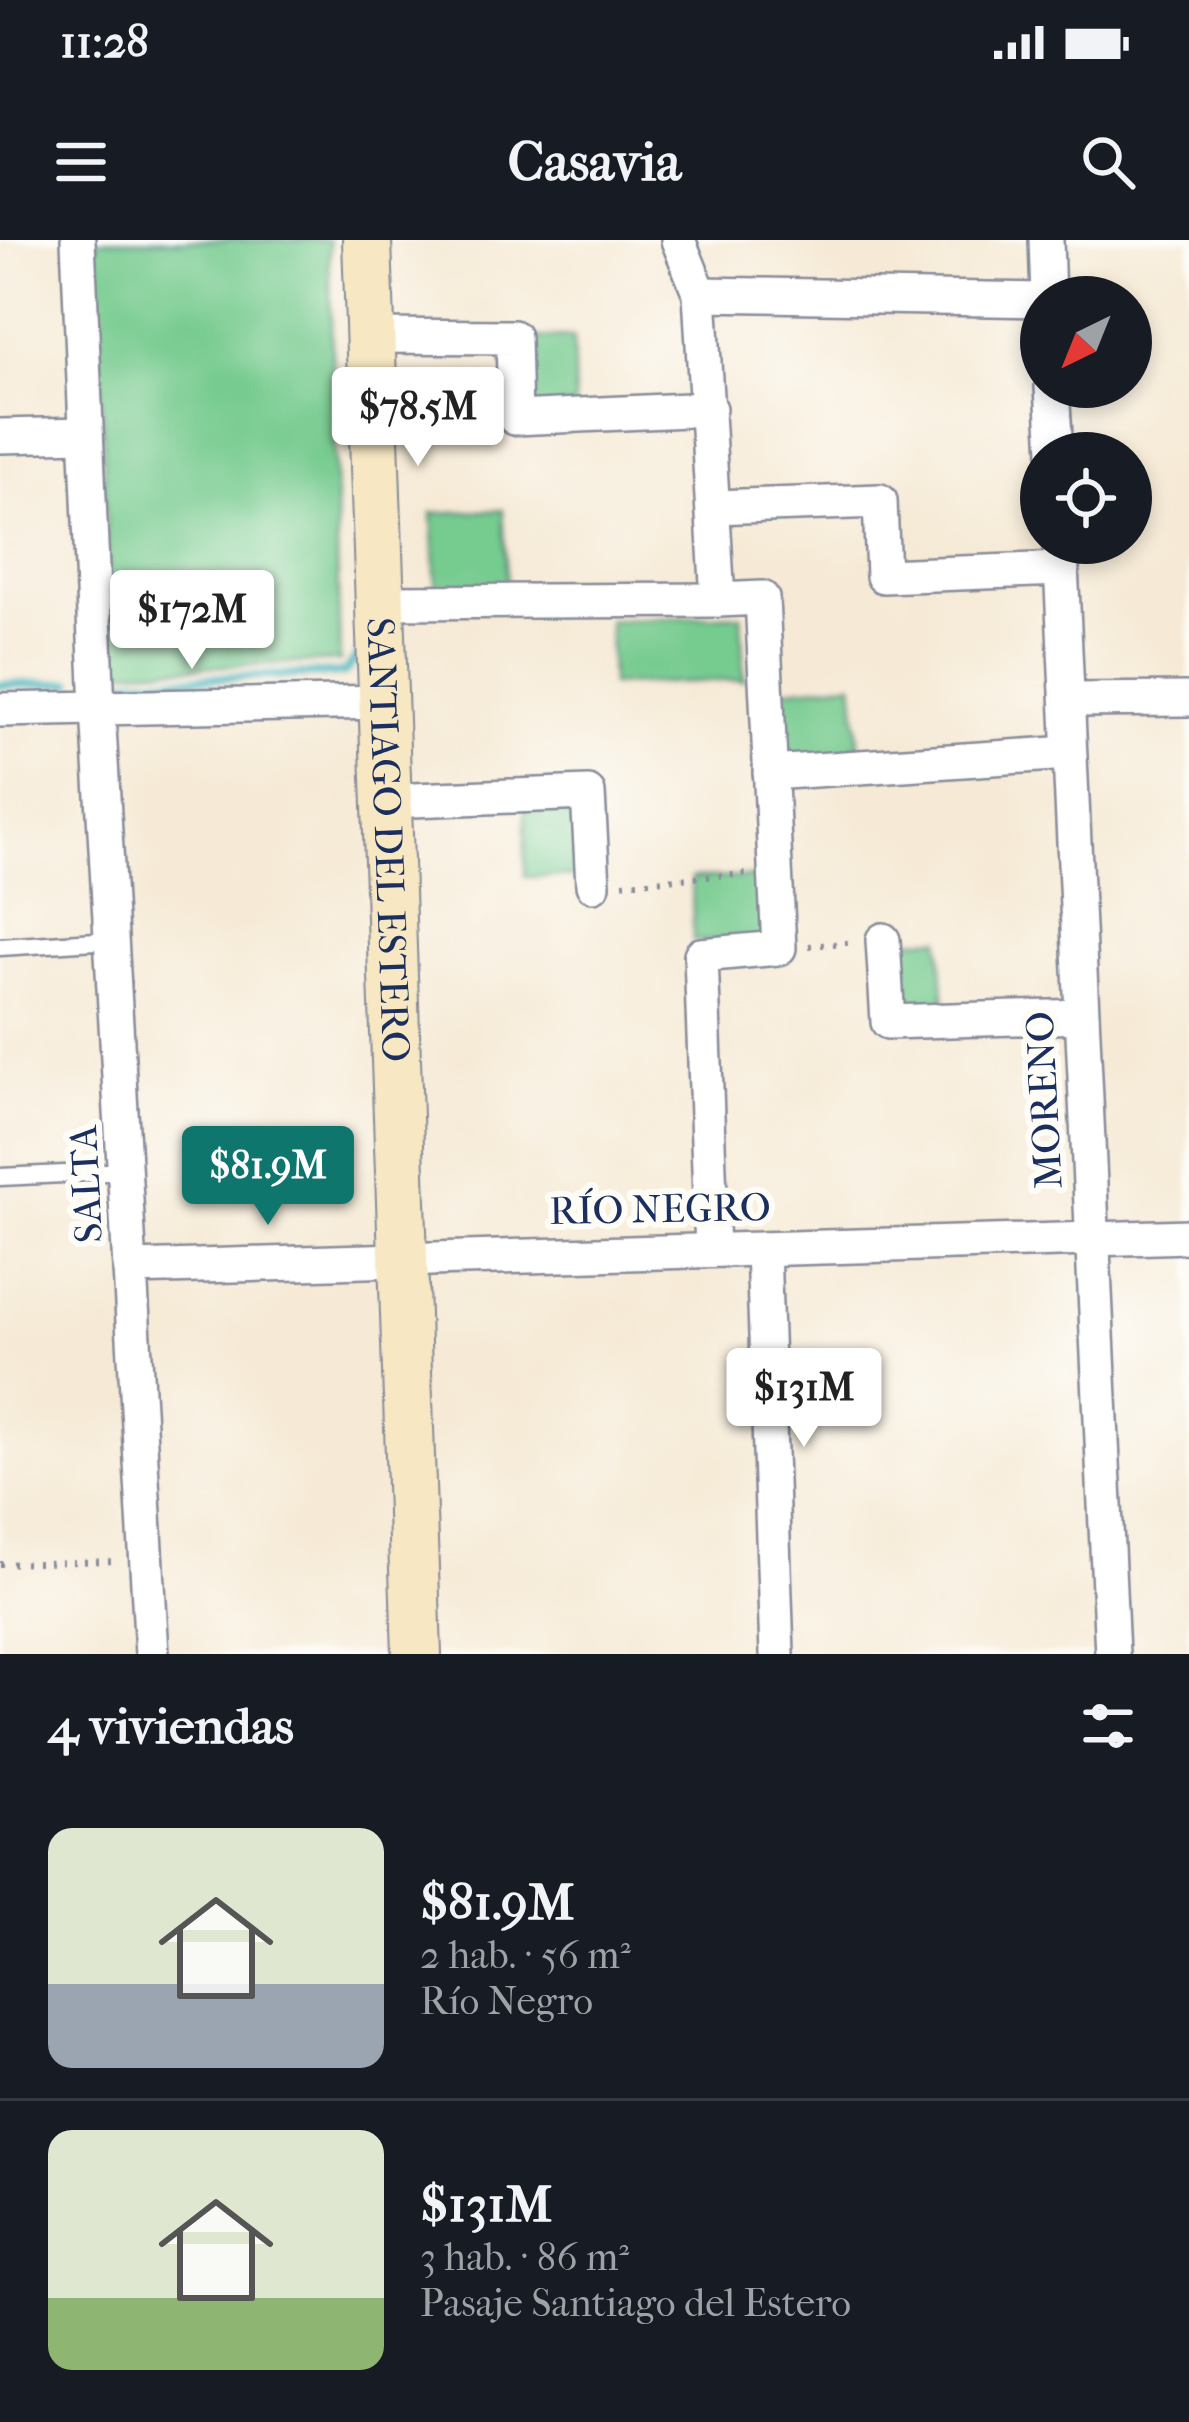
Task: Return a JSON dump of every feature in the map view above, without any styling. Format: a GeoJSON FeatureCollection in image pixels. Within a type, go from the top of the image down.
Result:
{"type":"FeatureCollection","features":[{"type":"Feature","properties":{"kind":"street","name":"SALTA"},"geometry":{"type":"LineString","coordinates":[[78,240],[98,709],[152,1654]]}},
{"type":"Feature","properties":{"kind":"street","name":"SANTIAGO DEL ESTERO"},"geometry":{"type":"LineString","coordinates":[[367,240],[417,1654]]}},
{"type":"Feature","properties":{"kind":"street"},"geometry":{"type":"LineString","coordinates":[[678,240],[700,294],[718,600]]}},
{"type":"Feature","properties":{"kind":"street"},"geometry":{"type":"LineString","coordinates":[[1045,276],[1046,240]]}},
{"type":"Feature","properties":{"kind":"street"},"geometry":{"type":"LineString","coordinates":[[700,294],[1020,298]]}},
{"type":"Feature","properties":{"kind":"street"},"geometry":{"type":"LineString","coordinates":[[371,336],[513,337],[514,418],[709,410]]}},
{"type":"Feature","properties":{"kind":"street"},"geometry":{"type":"LineString","coordinates":[[0,436],[85,434]]}},
{"type":"Feature","properties":{"kind":"street"},"geometry":{"type":"LineString","coordinates":[[714,507],[880,501],[884,576],[1020,561]]}},
{"type":"Feature","properties":{"kind":"street","name":"MORENO"},"geometry":{"type":"LineString","coordinates":[[1061,564],[1112,1654]]}},
{"type":"Feature","properties":{"kind":"street"},"geometry":{"type":"LineString","coordinates":[[381,602],[762,598],[778,948],[701,955],[712,1250]]}},
{"type":"Feature","properties":{"kind":"street"},"geometry":{"type":"LineString","coordinates":[[1068,700],[1189,699]]}},
{"type":"Feature","properties":{"kind":"street"},"geometry":{"type":"LineString","coordinates":[[0,710],[385,702]]}},
{"type":"Feature","properties":{"kind":"street"},"geometry":{"type":"LineString","coordinates":[[770,773],[1070,753]]}},
{"type":"Feature","properties":{"kind":"street"},"geometry":{"type":"LineString","coordinates":[[388,801],[588,793],[593,885]]}},
{"type":"Feature","properties":{"kind":"street"},"geometry":{"type":"LineString","coordinates":[[883,940],[888,1022],[1082,1016]]}},
{"type":"Feature","properties":{"kind":"street","name":"RÍO NEGRO"},"geometry":{"type":"LineString","coordinates":[[133,1268],[1189,1236]]}},
{"type":"Feature","properties":{"kind":"street"},"geometry":{"type":"LineString","coordinates":[[763,1249],[777,1654]]}},
{"type":"Feature","properties":{"kind":"lane"},"geometry":{"type":"LineString","coordinates":[[0,947],[113,940]]}},
{"type":"Feature","properties":{"kind":"lane"},"geometry":{"type":"LineString","coordinates":[[0,1177],[128,1172]]}},
{"type":"Feature","properties":{"kind":"path"},"geometry":{"type":"LineString","coordinates":[[593,885],[775,872]]}},
{"type":"Feature","properties":{"kind":"path"},"geometry":{"type":"LineString","coordinates":[[778,948],[883,940]]}},
{"type":"Feature","properties":{"kind":"path"},"geometry":{"type":"LineString","coordinates":[[0,1564],[148,1560]]}},
{"type":"Feature","properties":{"kind":"green space"},"geometry":{"type":"Polygon","coordinates":[[[95,240],[329,240],[340,661],[112,671],[95,240]]]}},
{"type":"Feature","properties":{"kind":"green space"},"geometry":{"type":"Polygon","coordinates":[[[573,337],[575,406],[521,407],[519,338],[573,337]]]}},
{"type":"Feature","properties":{"kind":"green space"},"geometry":{"type":"Polygon","coordinates":[[[503,510],[507,585],[436,589],[432,513],[503,510]]]}},
{"type":"Feature","properties":{"kind":"green space"},"geometry":{"type":"Polygon","coordinates":[[[741,615],[744,680],[611,685],[609,621],[741,615]]]}},
{"type":"Feature","properties":{"kind":"green space"},"geometry":{"type":"Polygon","coordinates":[[[853,683],[860,754],[784,761],[777,690],[853,683]]]}},
{"type":"Feature","properties":{"kind":"green space"},"geometry":{"type":"Polygon","coordinates":[[[525,800],[580,801],[580,876],[525,877],[525,800]]]}},
{"type":"Feature","properties":{"kind":"green space"},"geometry":{"type":"Polygon","coordinates":[[[768,877],[769,941],[693,941],[692,878],[768,877]]]}},
{"type":"Feature","properties":{"kind":"green space"},"geometry":{"type":"Polygon","coordinates":[[[940,938],[945,1009],[889,1014],[884,942],[940,938]]]}},
{"type":"Feature","properties":{"kind":"waterway"},"geometry":{"type":"LineString","coordinates":[[121,681],[344,673],[365,647]]}},
{"type":"Feature","properties":{"kind":"waterway"},"geometry":{"type":"LineString","coordinates":[[0,685],[72,683]]}}]}
